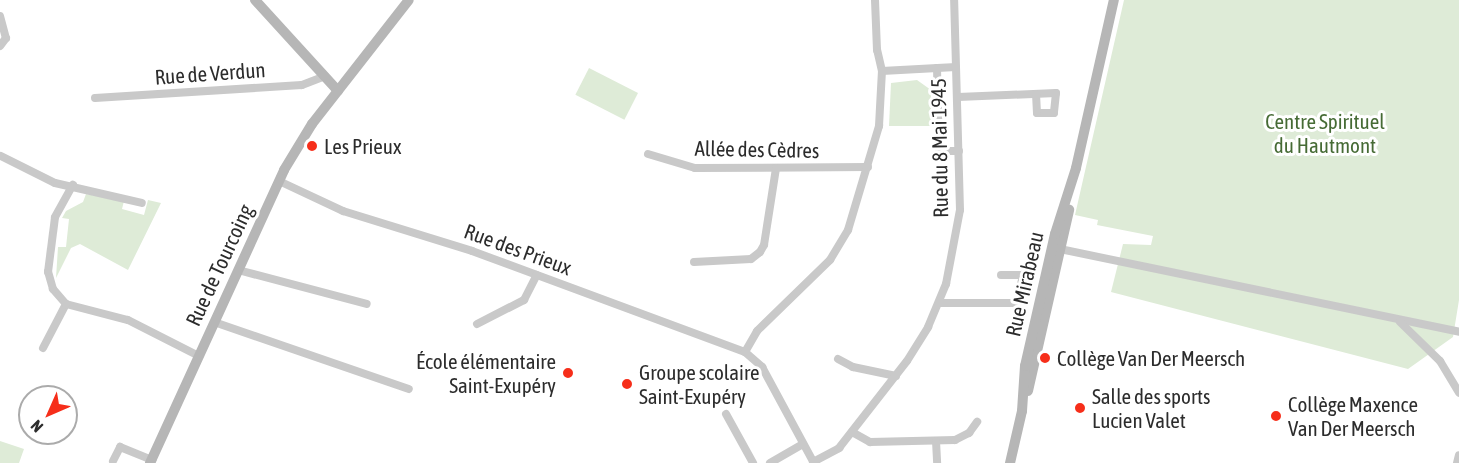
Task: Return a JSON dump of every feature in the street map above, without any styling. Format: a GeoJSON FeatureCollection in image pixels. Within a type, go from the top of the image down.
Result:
{"type":"FeatureCollection","features":[{"type":"Feature","properties":{"kind":"main road"},"geometry":{"type":"LineString","coordinates":[[255,0],[338,91]]}},
{"type":"Feature","properties":{"kind":"main road","name":"Rue de Tourcoing"},"geometry":{"type":"LineString","coordinates":[[151,461],[279,181],[312,124],[409,0]]}},
{"type":"Feature","properties":{"kind":"main road","name":"Rue Mirabeau"},"geometry":{"type":"LineString","coordinates":[[1010,463],[1022,411],[1025,366],[1076,168],[1114,0]]}},
{"type":"Feature","properties":{"kind":"street"},"geometry":{"type":"LineString","coordinates":[[813,463],[762,367],[745,352],[757,331],[837,251],[849,230],[879,126],[882,71],[877,50],[875,0]]}},
{"type":"Feature","properties":{"kind":"street","name":"Rue du 8 Mai 1945"},"geometry":{"type":"LineString","coordinates":[[813,463],[835,451],[852,432],[896,376],[939,303],[958,229],[959,151],[954,0]]}},
{"type":"Feature","properties":{"kind":"street"},"geometry":{"type":"LineString","coordinates":[[0,16],[6,38],[0,46]]}},
{"type":"Feature","properties":{"kind":"street"},"geometry":{"type":"LineString","coordinates":[[882,71],[956,67]]}},
{"type":"Feature","properties":{"kind":"street"},"geometry":{"type":"LineString","coordinates":[[937,68],[939,151],[959,151]]}},
{"type":"Feature","properties":{"kind":"street","name":"Rue de Verdun"},"geometry":{"type":"LineString","coordinates":[[95,98],[302,85],[326,76]]}},
{"type":"Feature","properties":{"kind":"street"},"geometry":{"type":"LineString","coordinates":[[958,97],[1036,94]]}},
{"type":"Feature","properties":{"kind":"street","name":"Allée des Cèdres"},"geometry":{"type":"LineString","coordinates":[[648,154],[695,168],[867,167]]}},
{"type":"Feature","properties":{"kind":"street"},"geometry":{"type":"LineString","coordinates":[[1,156],[55,183],[73,185],[142,202]]}},
{"type":"Feature","properties":{"kind":"street"},"geometry":{"type":"LineString","coordinates":[[694,262],[750,259],[760,252],[764,245],[776,168]]}},
{"type":"Feature","properties":{"kind":"street","name":"Rue des Prieux"},"geometry":{"type":"LineString","coordinates":[[279,181],[343,211],[447,243],[745,352]]}},
{"type":"Feature","properties":{"kind":"street"},"geometry":{"type":"LineString","coordinates":[[73,185],[56,212],[48,266],[52,289],[66,304],[128,320],[199,356]]}},
{"type":"Feature","properties":{"kind":"street"},"geometry":{"type":"LineString","coordinates":[[1056,248],[1459,332]]}},
{"type":"Feature","properties":{"kind":"street"},"geometry":{"type":"LineString","coordinates":[[238,270],[366,304]]}},
{"type":"Feature","properties":{"kind":"street"},"geometry":{"type":"LineString","coordinates":[[477,324],[524,300],[537,275]]}},
{"type":"Feature","properties":{"kind":"street"},"geometry":{"type":"LineString","coordinates":[[939,303],[1017,303],[1023,275],[1001,275]]}},
{"type":"Feature","properties":{"kind":"street"},"geometry":{"type":"LineString","coordinates":[[43,348],[66,304]]}},
{"type":"Feature","properties":{"kind":"street"},"geometry":{"type":"LineString","coordinates":[[1394,319],[1440,361],[1459,393]]}},
{"type":"Feature","properties":{"kind":"street"},"geometry":{"type":"LineString","coordinates":[[214,322],[409,389]]}},
{"type":"Feature","properties":{"kind":"street"},"geometry":{"type":"LineString","coordinates":[[838,359],[853,367],[896,376]]}},
{"type":"Feature","properties":{"kind":"street"},"geometry":{"type":"LineString","coordinates":[[726,414],[753,463]]}},
{"type":"Feature","properties":{"kind":"street"},"geometry":{"type":"LineString","coordinates":[[852,432],[870,442],[936,441],[965,437],[977,422]]}},
{"type":"Feature","properties":{"kind":"street"},"geometry":{"type":"LineString","coordinates":[[936,441],[937,463]]}},
{"type":"Feature","properties":{"kind":"street"},"geometry":{"type":"LineString","coordinates":[[770,463],[804,444]]}},
{"type":"Feature","properties":{"kind":"street"},"geometry":{"type":"LineString","coordinates":[[113,461],[120,447],[151,461]]}},
{"type":"Feature","properties":{"kind":"street"},"geometry":{"type":"LineString","coordinates":[[1457,463],[1459,455]]}},
{"type":"Feature","properties":{"kind":"green space","name":"Centre Spirituel du Hautmont"},"geometry":{"type":"Polygon","coordinates":[[[1124,0],[1459,0],[1459,300],[1453,337],[1408,369],[1111,292],[1123,244],[1151,245],[1153,236],[1097,225],[1098,220],[1075,215],[1124,0]]]}},
{"type":"Feature","properties":{"kind":"green space"},"geometry":{"type":"Polygon","coordinates":[[[589,68],[638,93],[624,120],[575,95],[589,68]]]}},
{"type":"Feature","properties":{"kind":"green space"},"geometry":{"type":"Polygon","coordinates":[[[917,80],[931,90],[931,126],[889,126],[891,83],[917,80]]]}},
{"type":"Feature","properties":{"kind":"green space"},"geometry":{"type":"Polygon","coordinates":[[[86,194],[124,201],[122,209],[144,215],[148,200],[161,203],[128,270],[80,244],[71,248],[56,278],[58,247],[66,247],[69,219],[62,218],[66,211],[83,202],[86,194]]]}},
{"type":"Feature","properties":{"kind":"green space"},"geometry":{"type":"Polygon","coordinates":[[[0,441],[24,449],[19,463],[0,463],[0,441]]]}},
{"type":"Feature","properties":{"kind":"place","name":"Les Prieux"},"geometry":{"type":"Point","coordinates":[312,146]}},
{"type":"Feature","properties":{"kind":"place","name":"Collège Van Der Meersch"},"geometry":{"type":"Point","coordinates":[1045,358]}},
{"type":"Feature","properties":{"kind":"place","name":"École élémentaire Saint-Exupéry"},"geometry":{"type":"Point","coordinates":[568,373]}},
{"type":"Feature","properties":{"kind":"place","name":"Groupe scolaire Saint-Exupéry"},"geometry":{"type":"Point","coordinates":[627,384]}},
{"type":"Feature","properties":{"kind":"place","name":"Salle des sports Lucien Valet"},"geometry":{"type":"Point","coordinates":[1080,408]}},
{"type":"Feature","properties":{"kind":"place","name":"Collège Maxence Van Der Meersch"},"geometry":{"type":"Point","coordinates":[1276,416]}}]}
